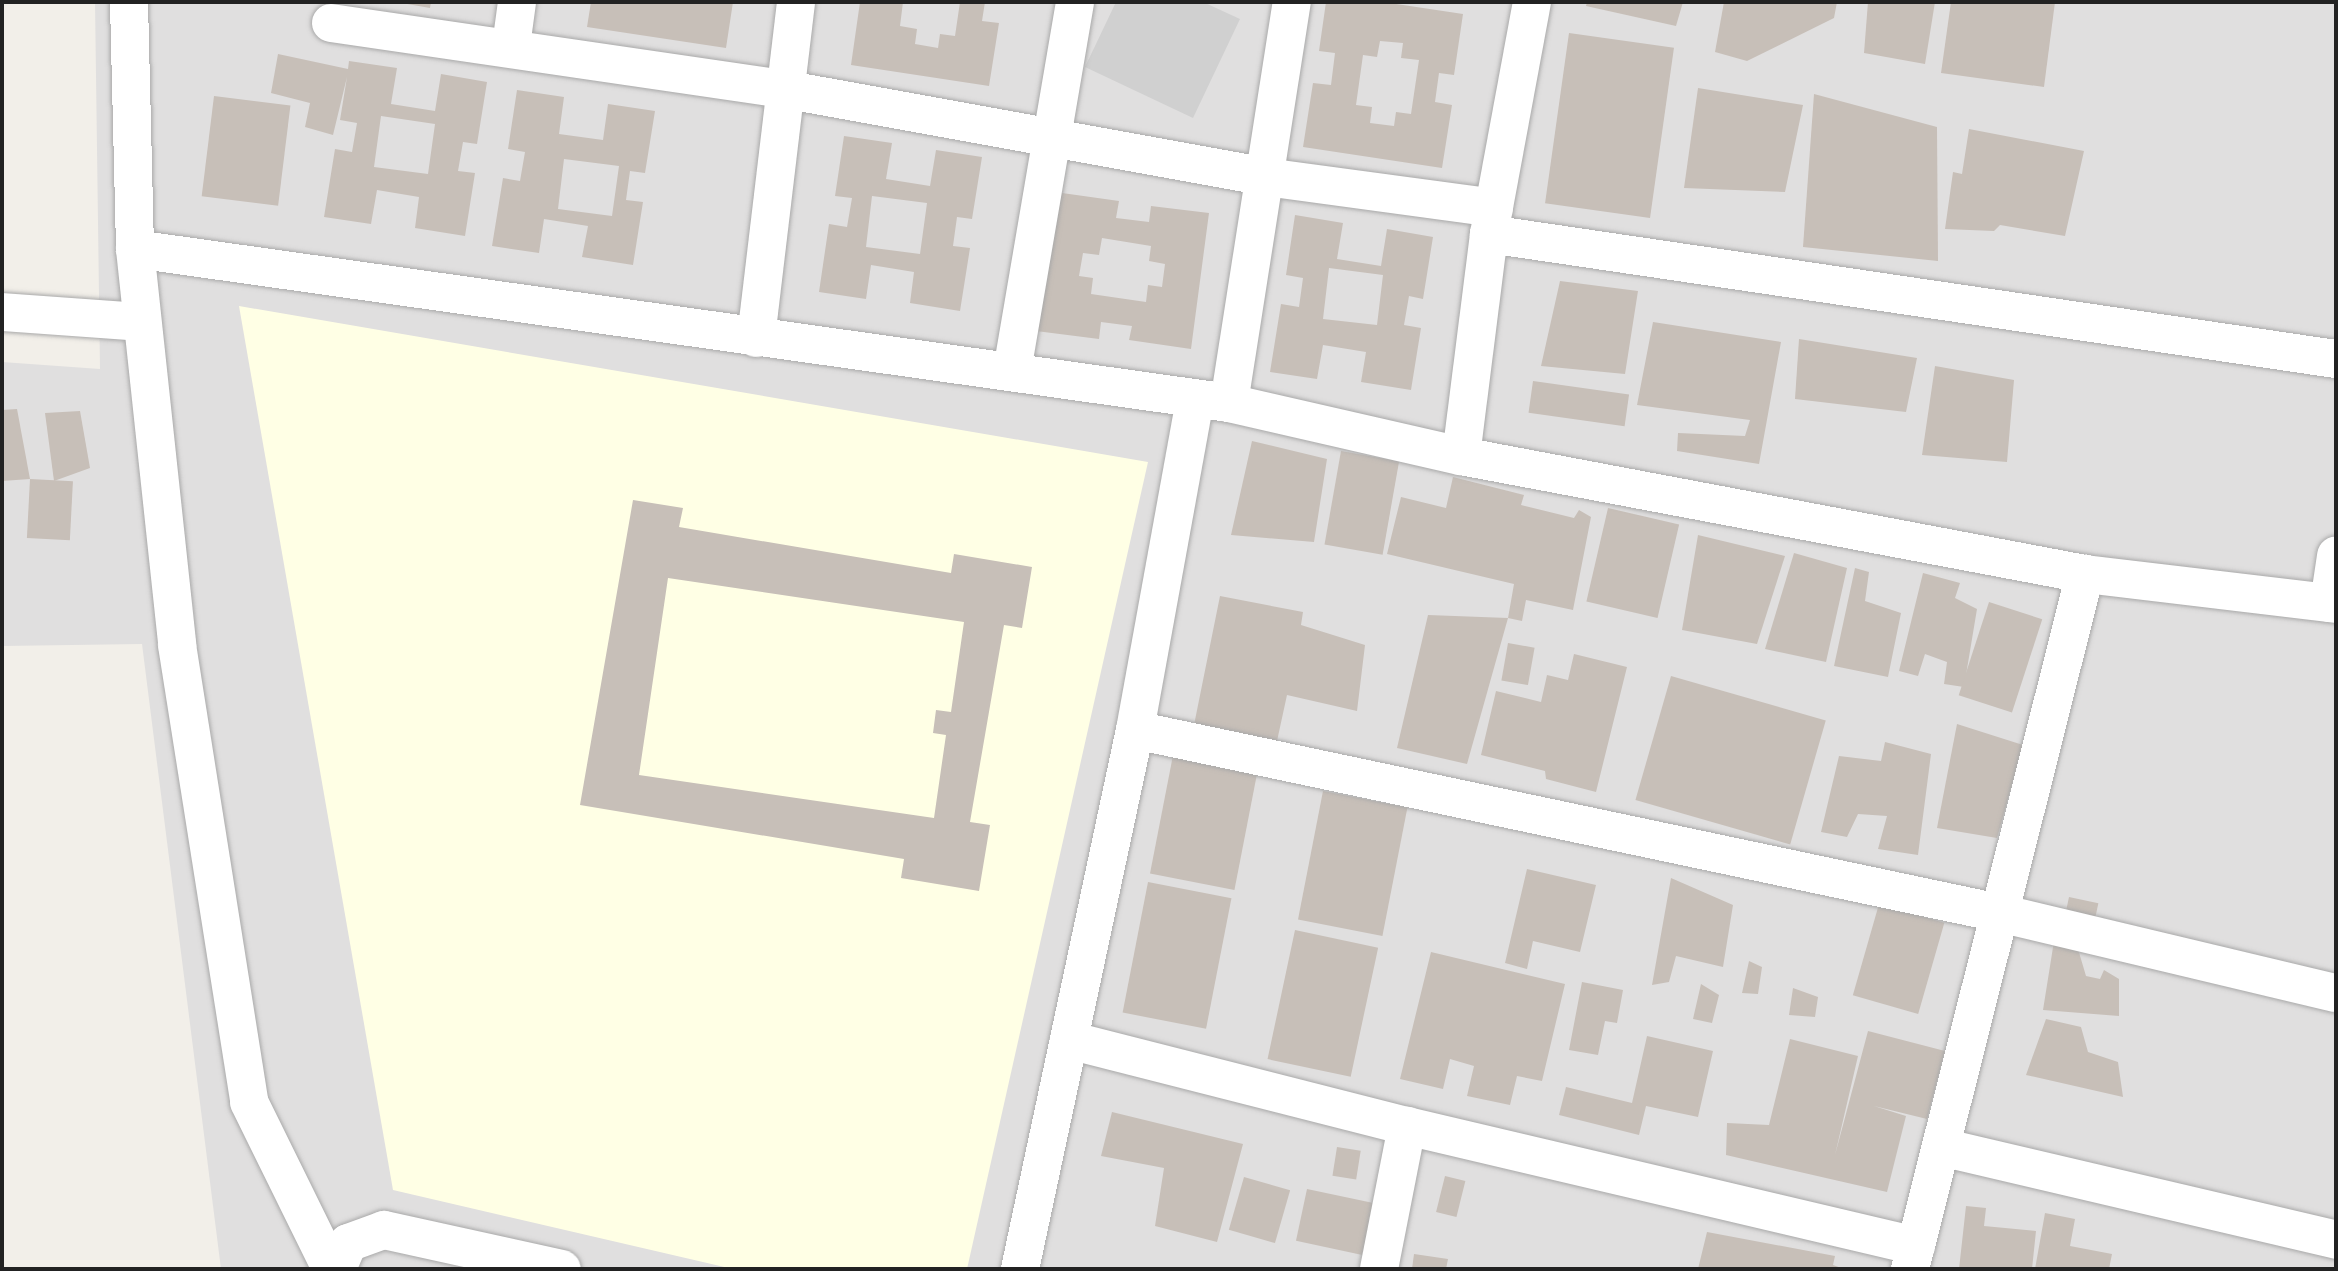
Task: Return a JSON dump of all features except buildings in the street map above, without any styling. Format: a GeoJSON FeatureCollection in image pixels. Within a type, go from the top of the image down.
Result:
{"type":"FeatureCollection","features":[{"type":"Feature","properties":{"kind":"street"},"geometry":{"type":"LineString","coordinates":[[129,2],[135,249],[177,645],[249,1102],[331,1269]]}},
{"type":"Feature","properties":{"kind":"street"},"geometry":{"type":"LineString","coordinates":[[511,46],[517,2]]}},
{"type":"Feature","properties":{"kind":"street"},"geometry":{"type":"LineString","coordinates":[[756,338],[783,89],[796,2]]}},
{"type":"Feature","properties":{"kind":"street"},"geometry":{"type":"LineString","coordinates":[[1012,371],[1054,138],[1075,2]]}},
{"type":"Feature","properties":{"kind":"street"},"geometry":{"type":"LineString","coordinates":[[1020,1269],[1135,730],[1266,177],[1292,2]]}},
{"type":"Feature","properties":{"kind":"street"},"geometry":{"type":"LineString","coordinates":[[1461,456],[1492,221],[1532,2]]}},
{"type":"Feature","properties":{"kind":"street"},"geometry":{"type":"LineString","coordinates":[[331,23],[511,46],[783,89],[1492,221],[2336,359]]}},
{"type":"Feature","properties":{"kind":"street"},"geometry":{"type":"LineString","coordinates":[[135,249],[356,277],[756,338],[1012,371],[1212,402],[1461,456],[2085,574],[2332,603],[2336,556]]}},
{"type":"Feature","properties":{"kind":"street"},"geometry":{"type":"LineString","coordinates":[[2,312],[142,322]]}},
{"type":"Feature","properties":{"kind":"street"},"geometry":{"type":"LineString","coordinates":[[1069,1040],[1913,1257],[2085,574]]}},
{"type":"Feature","properties":{"kind":"street"},"geometry":{"type":"LineString","coordinates":[[1135,730],[1999,913],[2336,993]]}},
{"type":"Feature","properties":{"kind":"street"},"geometry":{"type":"LineString","coordinates":[[1379,1269],[1407,1126]]}},
{"type":"Feature","properties":{"kind":"street"},"geometry":{"type":"LineString","coordinates":[[1941,1147],[2336,1240]]}},
{"type":"Feature","properties":{"kind":"street"},"geometry":{"type":"LineString","coordinates":[[337,1269],[348,1243],[384,1230],[562,1269]]}},
{"type":"Feature","properties":{"kind":"shaded area"},"geometry":{"type":"Polygon","coordinates":[[[95,2],[2336,2],[2336,1269],[221,1269],[142,644],[2,646],[2,362],[100,369],[95,2]]]}},
{"type":"Feature","properties":{"kind":"shaded area"},"geometry":{"type":"Polygon","coordinates":[[[1116,2],[1203,2],[1240,19],[1193,118],[1085,67],[1116,2]]]}},
{"type":"Feature","properties":{"kind":"shaded area"},"geometry":{"type":"Polygon","coordinates":[[[239,306],[1148,462],[967,1269],[733,1269],[393,1190],[239,306]]]}}]}
